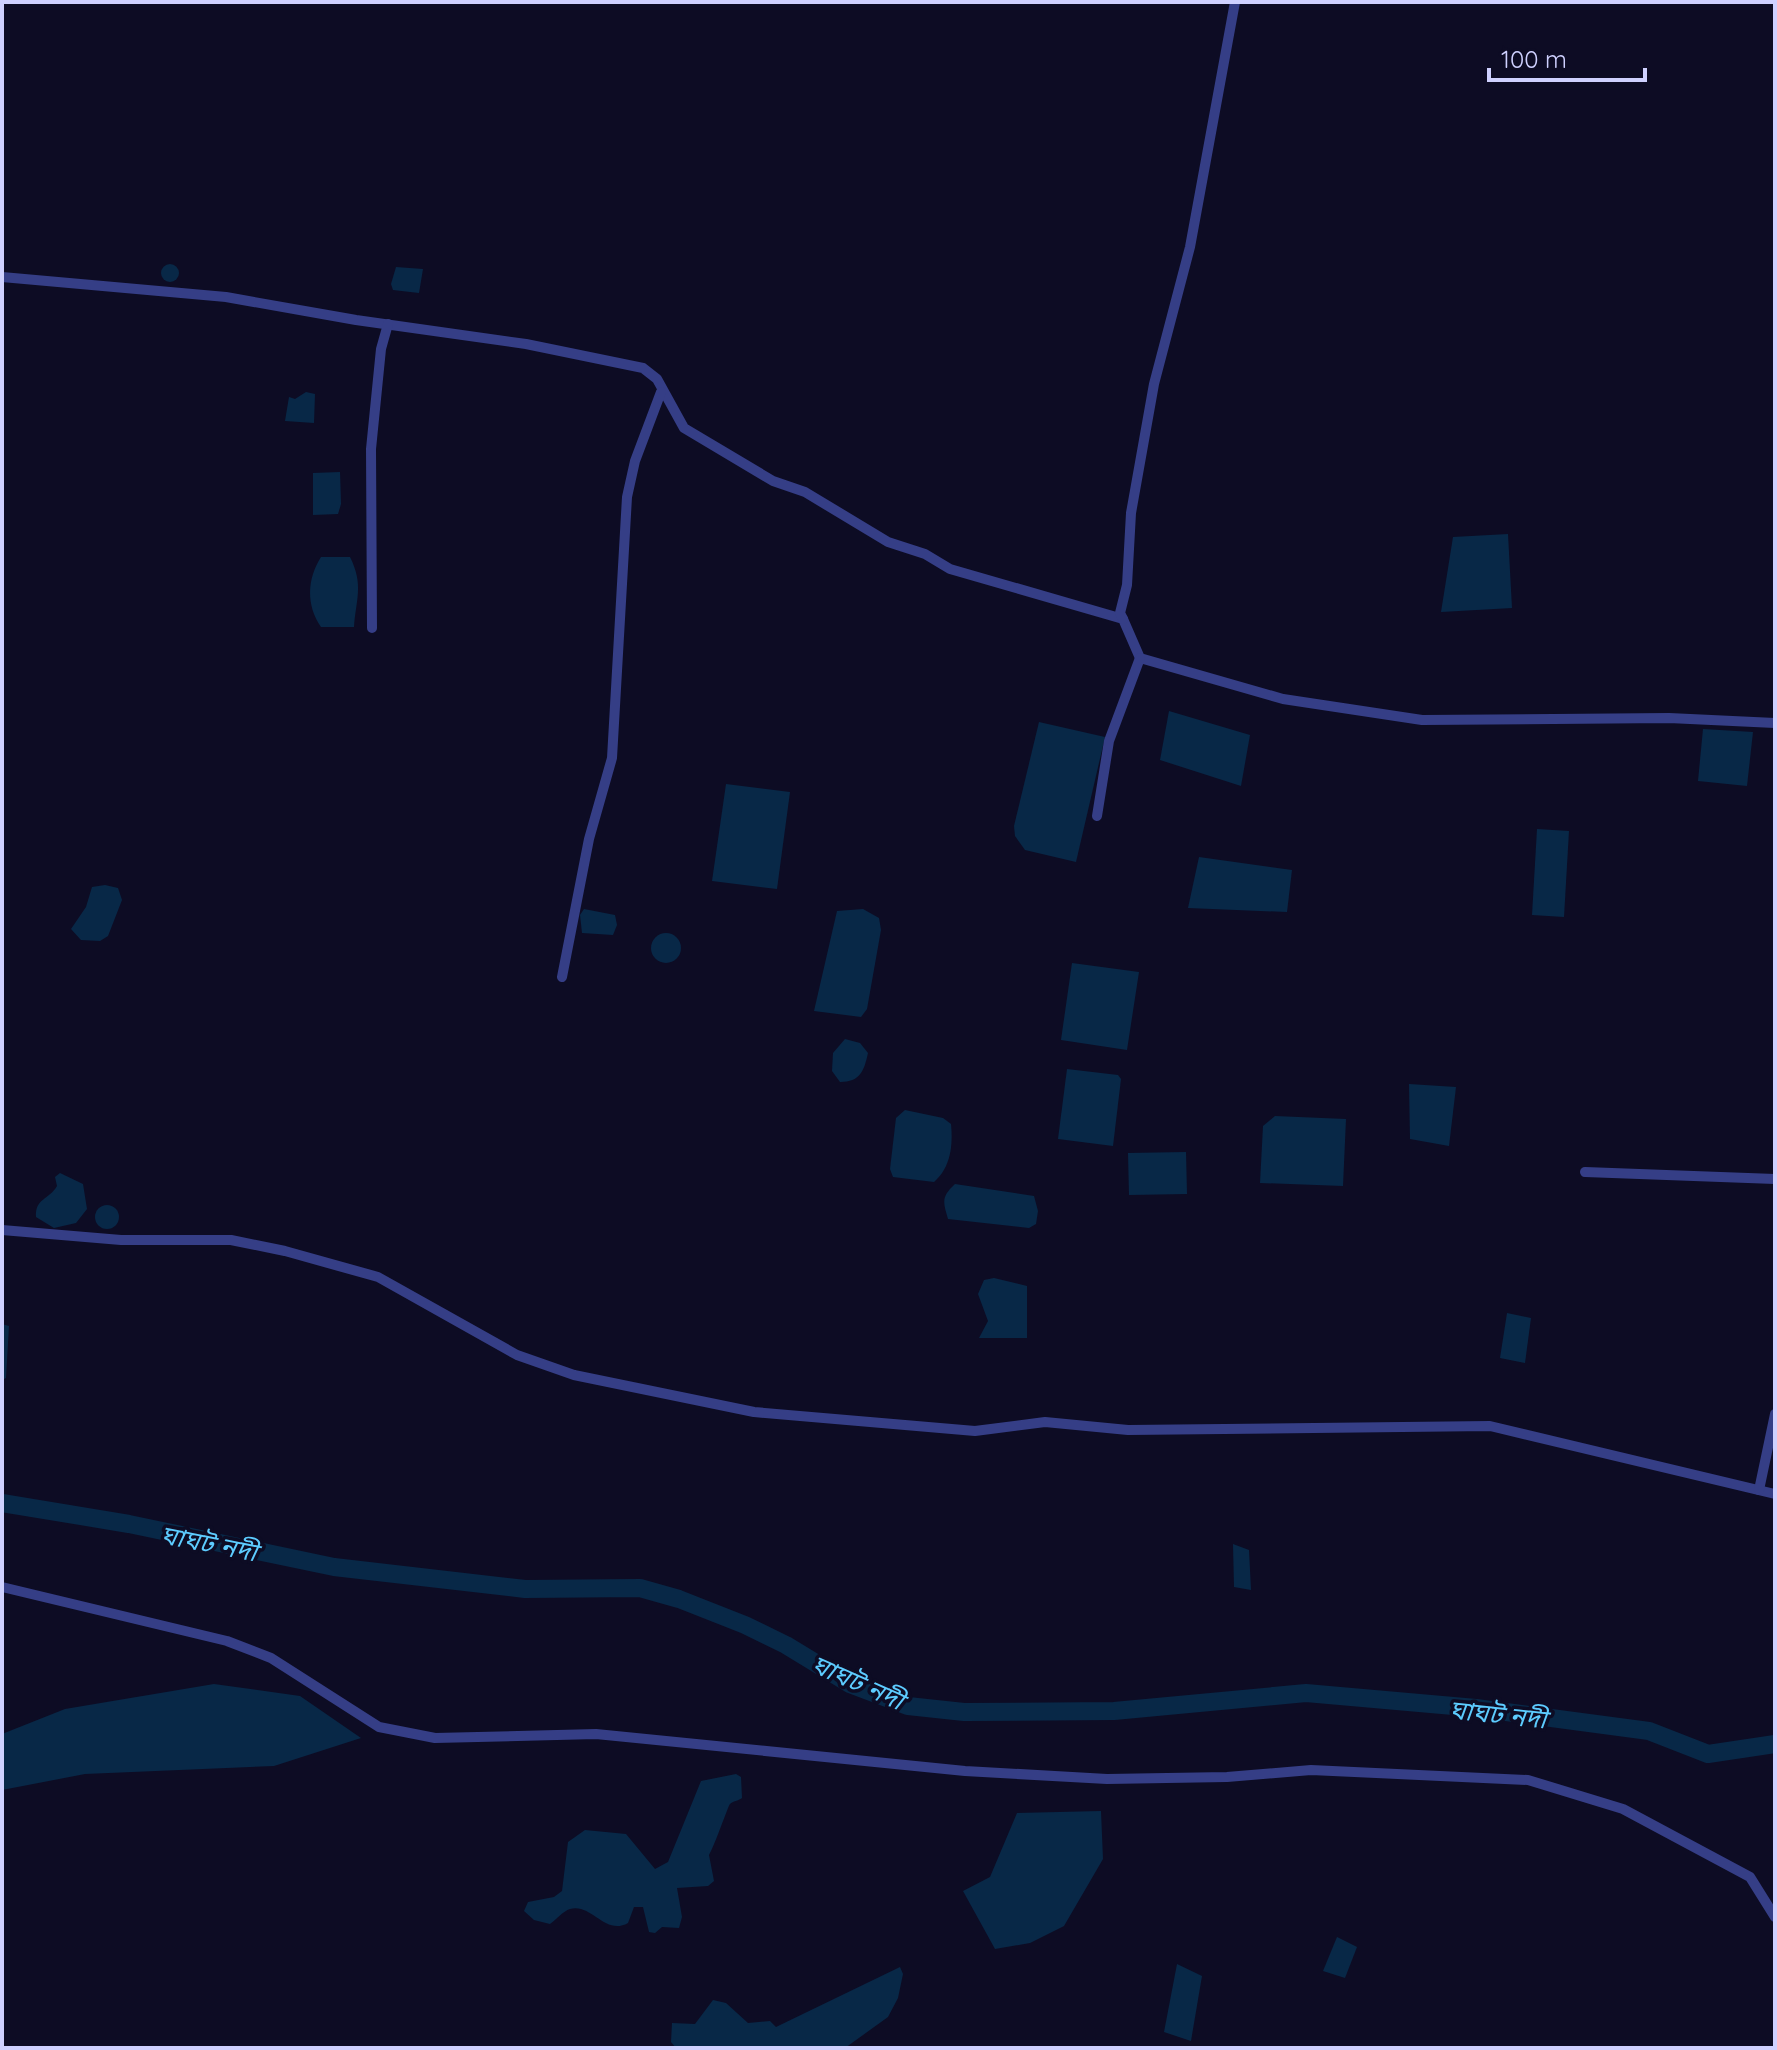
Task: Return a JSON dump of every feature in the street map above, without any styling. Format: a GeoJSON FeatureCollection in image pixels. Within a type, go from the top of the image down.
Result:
{"type":"FeatureCollection","features":[{"type":"Feature","properties":{"kind":"street"},"geometry":{"type":"LineString","coordinates":[[1097,816],[1109,741],[1140,658],[1120,613],[1127,585],[1133,499],[1154,384],[1190,247],[1235,2]]}},
{"type":"Feature","properties":{"kind":"street"},"geometry":{"type":"LineString","coordinates":[[2,277],[226,297],[623,361],[643,368],[657,379],[661,392],[684,428],[773,481],[805,492],[833,512],[888,542],[925,554],[950,569],[1123,619]]}},
{"type":"Feature","properties":{"kind":"street"},"geometry":{"type":"LineString","coordinates":[[372,628],[371,449],[381,349],[388,324]]}},
{"type":"Feature","properties":{"kind":"street"},"geometry":{"type":"LineString","coordinates":[[562,977],[589,839],[612,758],[627,497],[635,461],[661,392]]}},
{"type":"Feature","properties":{"kind":"street"},"geometry":{"type":"LineString","coordinates":[[1140,658],[1283,699],[1422,720],[1669,718],[1775,723]]}},
{"type":"Feature","properties":{"kind":"street"},"geometry":{"type":"LineString","coordinates":[[1585,1172],[1775,1179]]}},
{"type":"Feature","properties":{"kind":"street"},"geometry":{"type":"LineString","coordinates":[[2,1230],[121,1240],[231,1240],[285,1251],[378,1277],[517,1355],[574,1375],[754,1412],[975,1431],[1045,1422],[1128,1430],[1490,1426],[1775,1494]]}},
{"type":"Feature","properties":{"kind":"street"},"geometry":{"type":"LineString","coordinates":[[1759,1490],[1775,1414]]}},
{"type":"Feature","properties":{"kind":"street"},"geometry":{"type":"LineString","coordinates":[[2,1587],[227,1641],[271,1658],[379,1727],[435,1738],[596,1734],[965,1771],[1107,1779],[1227,1777],[1311,1770],[1528,1780],[1623,1809],[1750,1877],[1775,1917]]}},
{"type":"Feature","properties":{"kind":"water"},"geometry":{"type":"Polygon","coordinates":[[[170,264],[179,273],[170,282],[161,273],[170,264]]]}},
{"type":"Feature","properties":{"kind":"water"},"geometry":{"type":"Polygon","coordinates":[[[396,267],[423,269],[419,293],[393,290],[391,284],[396,267]]]}},
{"type":"Feature","properties":{"kind":"water"},"geometry":{"type":"Polygon","coordinates":[[[306,392],[315,394],[314,423],[285,421],[289,397],[295,399],[306,392]]]}},
{"type":"Feature","properties":{"kind":"water"},"geometry":{"type":"Polygon","coordinates":[[[340,472],[341,504],[338,514],[313,515],[313,473],[340,472]]]}},
{"type":"Feature","properties":{"kind":"water"},"geometry":{"type":"Polygon","coordinates":[[[1508,534],[1512,608],[1441,612],[1453,537],[1508,534]]]}},
{"type":"Feature","properties":{"kind":"water"},"geometry":{"type":"Polygon","coordinates":[[[321,557],[350,557],[358,584],[354,627],[321,627],[316,619],[310,592],[313,574],[321,557]]]}},
{"type":"Feature","properties":{"kind":"water"},"geometry":{"type":"Polygon","coordinates":[[[1169,711],[1250,735],[1241,786],[1160,760],[1169,711]]]}},
{"type":"Feature","properties":{"kind":"water"},"geometry":{"type":"Polygon","coordinates":[[[1039,722],[1105,737],[1076,862],[1025,850],[1015,836],[1014,826],[1039,722]]]}},
{"type":"Feature","properties":{"kind":"water"},"geometry":{"type":"Polygon","coordinates":[[[1703,729],[1753,732],[1747,786],[1698,781],[1703,729]]]}},
{"type":"Feature","properties":{"kind":"water"},"geometry":{"type":"Polygon","coordinates":[[[726,784],[790,792],[777,889],[712,881],[726,784]]]}},
{"type":"Feature","properties":{"kind":"water"},"geometry":{"type":"Polygon","coordinates":[[[1537,829],[1569,831],[1564,917],[1532,915],[1537,829]]]}},
{"type":"Feature","properties":{"kind":"water"},"geometry":{"type":"Polygon","coordinates":[[[1199,857],[1292,870],[1287,912],[1188,908],[1199,857]]]}},
{"type":"Feature","properties":{"kind":"water"},"geometry":{"type":"Polygon","coordinates":[[[105,885],[118,888],[122,900],[108,936],[100,941],[81,940],[71,929],[86,907],[92,887],[105,885]]]}},
{"type":"Feature","properties":{"kind":"water"},"geometry":{"type":"Polygon","coordinates":[[[584,909],[615,915],[617,925],[613,935],[582,933],[580,915],[584,909]]]}},
{"type":"Feature","properties":{"kind":"water"},"geometry":{"type":"Polygon","coordinates":[[[863,909],[879,918],[881,930],[867,1009],[861,1017],[814,1011],[837,911],[863,909]]]}},
{"type":"Feature","properties":{"kind":"water"},"geometry":{"type":"Polygon","coordinates":[[[666,933],[677,937],[681,948],[677,959],[666,963],[655,959],[651,948],[655,937],[666,933]]]}},
{"type":"Feature","properties":{"kind":"water"},"geometry":{"type":"Polygon","coordinates":[[[1072,963],[1139,972],[1127,1050],[1061,1040],[1072,963]]]}},
{"type":"Feature","properties":{"kind":"water"},"geometry":{"type":"Polygon","coordinates":[[[845,1039],[860,1043],[868,1053],[857,1078],[840,1082],[832,1071],[833,1053],[845,1039]]]}},
{"type":"Feature","properties":{"kind":"water"},"geometry":{"type":"Polygon","coordinates":[[[1067,1069],[1118,1075],[1121,1079],[1113,1146],[1058,1139],[1067,1069]]]}},
{"type":"Feature","properties":{"kind":"water"},"geometry":{"type":"Polygon","coordinates":[[[1409,1084],[1456,1087],[1449,1146],[1410,1139],[1409,1084]]]}},
{"type":"Feature","properties":{"kind":"water"},"geometry":{"type":"Polygon","coordinates":[[[905,1110],[943,1118],[951,1124],[950,1155],[944,1170],[934,1182],[893,1177],[890,1169],[896,1118],[905,1110]]]}},
{"type":"Feature","properties":{"kind":"water"},"geometry":{"type":"Polygon","coordinates":[[[1275,1116],[1346,1119],[1343,1186],[1260,1183],[1263,1126],[1275,1116]]]}},
{"type":"Feature","properties":{"kind":"water"},"geometry":{"type":"Polygon","coordinates":[[[1186,1152],[1187,1194],[1129,1195],[1128,1153],[1186,1152]]]}},
{"type":"Feature","properties":{"kind":"water"},"geometry":{"type":"Polygon","coordinates":[[[60,1173],[83,1184],[87,1209],[76,1223],[54,1228],[36,1217],[36,1211],[57,1186],[55,1177],[60,1173]]]}},
{"type":"Feature","properties":{"kind":"water"},"geometry":{"type":"Polygon","coordinates":[[[955,1184],[1034,1196],[1038,1211],[1036,1224],[1029,1228],[948,1219],[944,1200],[955,1184]]]}},
{"type":"Feature","properties":{"kind":"water"},"geometry":{"type":"Polygon","coordinates":[[[107,1205],[116,1208],[119,1217],[116,1226],[107,1229],[98,1226],[95,1217],[98,1208],[107,1205]]]}},
{"type":"Feature","properties":{"kind":"water"},"geometry":{"type":"Polygon","coordinates":[[[994,1278],[1027,1286],[1027,1338],[979,1338],[988,1321],[978,1294],[984,1280],[994,1278]]]}},
{"type":"Feature","properties":{"kind":"water"},"geometry":{"type":"Polygon","coordinates":[[[1507,1313],[1531,1318],[1525,1363],[1500,1358],[1507,1313]]]}},
{"type":"Feature","properties":{"kind":"water"},"geometry":{"type":"Polygon","coordinates":[[[2,1324],[9,1326],[6,1378],[2,1380],[2,1324]]]}},
{"type":"Feature","properties":{"kind":"water"},"geometry":{"type":"Polygon","coordinates":[[[1233,1544],[1249,1550],[1251,1590],[1234,1587],[1233,1544]]]}},
{"type":"Feature","properties":{"kind":"water"},"geometry":{"type":"Polygon","coordinates":[[[214,1684],[300,1696],[361,1738],[274,1766],[85,1774],[2,1790],[2,1734],[65,1709],[214,1684]]]}},
{"type":"Feature","properties":{"kind":"water"},"geometry":{"type":"Polygon","coordinates":[[[736,1774],[741,1777],[742,1798],[730,1804],[709,1855],[714,1881],[708,1886],[677,1888],[682,1917],[679,1928],[662,1927],[655,1933],[649,1932],[643,1907],[634,1907],[628,1923],[620,1926],[605,1923],[578,1908],[567,1910],[550,1924],[534,1920],[524,1911],[528,1902],[554,1897],[562,1891],[568,1842],[585,1830],[626,1834],[655,1869],[668,1862],[701,1781],[736,1774]]]}},
{"type":"Feature","properties":{"kind":"water"},"geometry":{"type":"Polygon","coordinates":[[[1101,1811],[1103,1859],[1064,1926],[1030,1943],[995,1949],[963,1891],[990,1877],[1017,1813],[1101,1811]]]}},
{"type":"Feature","properties":{"kind":"water"},"geometry":{"type":"Polygon","coordinates":[[[1337,1937],[1357,1947],[1345,1978],[1323,1971],[1337,1937]]]}},
{"type":"Feature","properties":{"kind":"water"},"geometry":{"type":"Polygon","coordinates":[[[1177,1964],[1202,1976],[1191,2041],[1164,2032],[1177,1964]]]}},
{"type":"Feature","properties":{"kind":"water"},"geometry":{"type":"Polygon","coordinates":[[[900,1967],[903,1974],[898,1998],[888,2017],[845,2048],[676,2048],[671,2042],[672,2023],[695,2024],[713,2000],[726,2003],[748,2023],[770,2021],[776,2027],[900,1967]]]}},
{"type":"Feature","properties":{"kind":"waterway","name":"ঘাঘট নদী"},"geometry":{"type":"LineString","coordinates":[[2,1503],[129,1524],[334,1567],[525,1589],[640,1588],[679,1599],[745,1625],[786,1645],[850,1684],[908,1706],[964,1712],[1114,1711],[1306,1693],[1476,1708],[1649,1731],[1708,1754],[1775,1744]]}}]}
